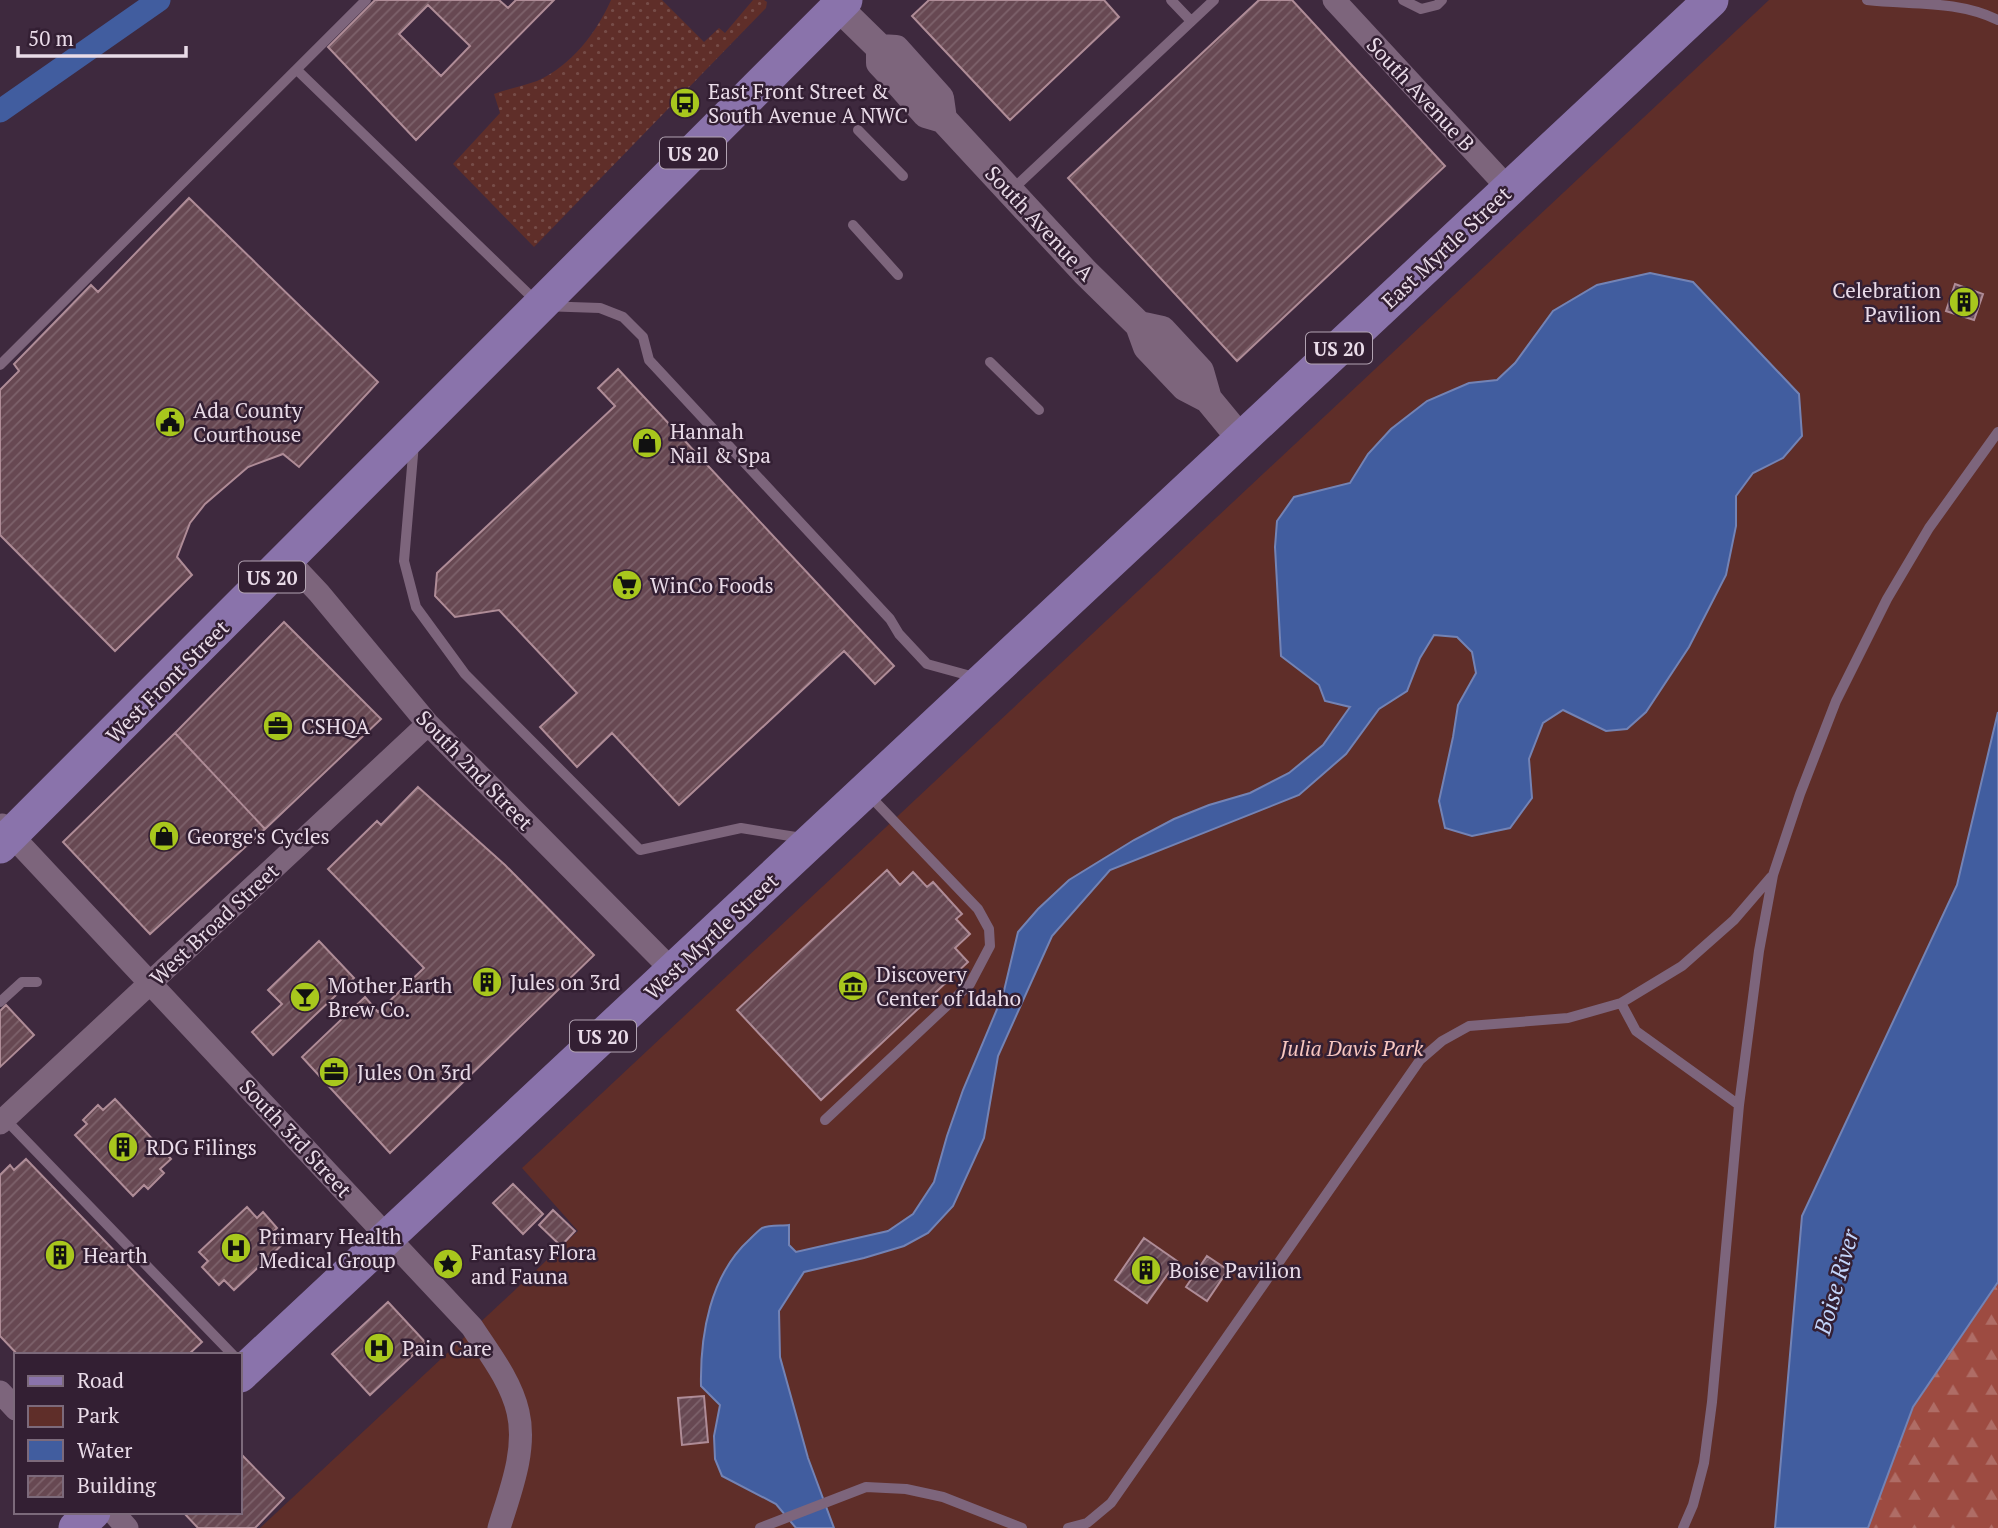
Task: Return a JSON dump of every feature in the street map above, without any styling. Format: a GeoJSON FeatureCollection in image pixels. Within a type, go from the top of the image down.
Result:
{"type":"FeatureCollection","features":[{"type":"Feature","properties":{"kind":"main road","name":"East Myrtle Street"},"geometry":{"type":"LineString","coordinates":[[975,688],[1704,2]]}},
{"type":"Feature","properties":{"kind":"main road","name":"US 20"},"geometry":{"type":"LineString","coordinates":[[541,306],[836,3]]}},
{"type":"Feature","properties":{"kind":"main road","name":"West Front Street"},"geometry":{"type":"LineString","coordinates":[[4,835],[288,560],[541,306]]}},
{"type":"Feature","properties":{"kind":"main road","name":"West Myrtle Street"},"geometry":{"type":"LineString","coordinates":[[242,1363],[388,1237],[975,688]]}},
{"type":"Feature","properties":{"kind":"main road"},"geometry":{"type":"LineString","coordinates":[[76,1528],[91,1514]]}},
{"type":"Feature","properties":{"kind":"street","name":"South Avenue A"},"geometry":{"type":"LineString","coordinates":[[836,3],[880,48],[880,63],[926,114],[943,119],[1085,272],[1139,325],[1147,347],[1155,356],[1185,387],[1208,399],[1241,439]]}},
{"type":"Feature","properties":{"kind":"street","name":"South Avenue B"},"geometry":{"type":"LineString","coordinates":[[1342,3],[1508,188]]}},
{"type":"Feature","properties":{"kind":"street","name":"South 2nd Street"},"geometry":{"type":"LineString","coordinates":[[288,560],[319,593],[428,724],[673,971]]}},
{"type":"Feature","properties":{"kind":"street","name":"West Broad Street"},"geometry":{"type":"LineString","coordinates":[[2,1119],[428,724]]}},
{"type":"Feature","properties":{"kind":"street","name":"South 3rd Street"},"geometry":{"type":"LineString","coordinates":[[4,835],[150,983],[472,1327],[507,1383],[518,1413],[519,1452],[499,1528]]}},
{"type":"Feature","properties":{"kind":"street"},"geometry":{"type":"LineString","coordinates":[[0,1392],[14,1407]]}},
{"type":"Feature","properties":{"kind":"street"},"geometry":{"type":"LineString","coordinates":[[115,1514],[127,1528]]}},
{"type":"Feature","properties":{"kind":"lane"},"geometry":{"type":"LineString","coordinates":[[0,365],[366,0]]}},
{"type":"Feature","properties":{"kind":"lane"},"geometry":{"type":"LineString","coordinates":[[1171,0],[1191,21]]}},
{"type":"Feature","properties":{"kind":"lane"},"geometry":{"type":"LineString","coordinates":[[1010,192],[1214,0]]}},
{"type":"Feature","properties":{"kind":"lane"},"geometry":{"type":"LineString","coordinates":[[1403,0],[1421,9],[1437,5],[1442,0]]}},
{"type":"Feature","properties":{"kind":"lane"},"geometry":{"type":"LineString","coordinates":[[1867,0],[1949,4],[1981,10],[1998,20]]}},
{"type":"Feature","properties":{"kind":"lane"},"geometry":{"type":"LineString","coordinates":[[297,70],[541,306],[600,308],[623,317],[643,337],[649,360],[890,619],[898,634],[927,664],[975,688]]}},
{"type":"Feature","properties":{"kind":"lane"},"geometry":{"type":"LineString","coordinates":[[858,130],[904,176]]}},
{"type":"Feature","properties":{"kind":"lane"},"geometry":{"type":"LineString","coordinates":[[853,225],[898,275]]}},
{"type":"Feature","properties":{"kind":"lane"},"geometry":{"type":"LineString","coordinates":[[990,362],[1039,410]]}},
{"type":"Feature","properties":{"kind":"lane"},"geometry":{"type":"LineString","coordinates":[[1683,1528],[1693,1505],[1704,1463],[1739,1105],[1759,951],[1773,875],[1800,794],[1836,701],[1887,599],[1929,528],[1998,432]]}},
{"type":"Feature","properties":{"kind":"lane"},"geometry":{"type":"LineString","coordinates":[[415,433],[404,561],[416,607],[465,674],[640,850],[741,828],[813,840]]}},
{"type":"Feature","properties":{"kind":"lane"},"geometry":{"type":"LineString","coordinates":[[825,1120],[970,984],[989,947],[989,929],[978,909],[865,791]]}},
{"type":"Feature","properties":{"kind":"lane"},"geometry":{"type":"LineString","coordinates":[[1068,1528],[1087,1522],[1111,1503],[1420,1060],[1442,1041],[1469,1026],[1568,1018],[1621,1003],[1682,966],[1734,920],[1773,875]]}},
{"type":"Feature","properties":{"kind":"lane"},"geometry":{"type":"LineString","coordinates":[[0,1002],[22,982],[37,982]]}},
{"type":"Feature","properties":{"kind":"lane"},"geometry":{"type":"LineString","coordinates":[[1621,1003],[1636,1031],[1739,1105]]}},
{"type":"Feature","properties":{"kind":"lane"},"geometry":{"type":"LineString","coordinates":[[2,1119],[228,1353]]}},
{"type":"Feature","properties":{"kind":"lane"},"geometry":{"type":"LineString","coordinates":[[763,1527],[866,1487],[906,1489],[943,1497],[1022,1528]]}},
{"type":"Feature","properties":{"kind":"green space"},"geometry":{"type":"Polygon","coordinates":[[[611,0],[662,0],[704,42],[719,28],[725,33],[753,0],[767,2],[766,8],[534,247],[453,164],[500,113],[494,94],[537,81],[561,67],[582,47],[611,0]]]}},
{"type":"Feature","properties":{"kind":"green space","name":"Julia Davis Park"},"geometry":{"type":"Polygon","coordinates":[[[1769,0],[1998,0],[1998,712],[1957,885],[1802,1216],[1775,1528],[260,1528],[578,1231],[522,1168],[1769,0]]]}},
{"type":"Feature","properties":{"kind":"green space"},"geometry":{"type":"Polygon","coordinates":[[[1998,1282],[1998,1528],[1868,1528],[1913,1407],[1998,1282]]]}},
{"type":"Feature","properties":{"kind":"water"},"geometry":{"type":"Polygon","coordinates":[[[1650,273],[1693,282],[1799,394],[1802,436],[1783,458],[1753,473],[1736,496],[1736,526],[1726,575],[1689,647],[1646,712],[1627,729],[1606,731],[1563,710],[1543,723],[1529,759],[1532,798],[1510,828],[1472,836],[1445,828],[1439,801],[1458,705],[1476,673],[1472,652],[1457,637],[1434,635],[1420,658],[1407,691],[1379,709],[1346,754],[1299,795],[1110,870],[1052,936],[998,1056],[984,1138],[953,1206],[928,1233],[904,1246],[804,1272],[779,1311],[780,1357],[808,1458],[834,1528],[796,1528],[776,1504],[722,1476],[715,1459],[714,1436],[720,1405],[701,1386],[701,1367],[710,1307],[725,1270],[736,1254],[765,1227],[789,1225],[789,1245],[796,1252],[888,1231],[913,1214],[934,1182],[963,1090],[1003,995],[1018,932],[1069,880],[1134,840],[1174,819],[1250,793],[1289,773],[1323,745],[1350,707],[1325,701],[1319,685],[1281,656],[1275,547],[1277,521],[1294,497],[1350,483],[1368,454],[1391,429],[1427,401],[1469,383],[1497,380],[1515,363],[1553,311],[1597,285],[1650,273]]]}},
{"type":"Feature","properties":{"kind":"water","name":"Boise River"},"geometry":{"type":"Polygon","coordinates":[[[1998,712],[1998,1282],[1913,1407],[1868,1528],[1775,1528],[1802,1216],[1957,885],[1998,712]]]}},
{"type":"Feature","properties":{"kind":"building"},"geometry":{"type":"Polygon","coordinates":[[[375,0],[499,0],[508,8],[516,0],[554,0],[416,140],[328,47],[375,0]],[[428,5],[399,34],[441,76],[470,46],[428,5]]]}},
{"type":"Feature","properties":{"kind":"building"},"geometry":{"type":"Polygon","coordinates":[[[929,0],[1104,0],[1119,17],[1010,120],[912,16],[929,0]]]}},
{"type":"Feature","properties":{"kind":"building"},"geometry":{"type":"Polygon","coordinates":[[[1259,0],[1292,0],[1445,166],[1237,361],[1068,178],[1259,0]]]}},
{"type":"Feature","properties":{"kind":"building","name":"Ada County Courthouse"},"geometry":{"type":"Polygon","coordinates":[[[189,198],[378,382],[299,467],[283,454],[248,467],[205,504],[190,523],[177,557],[192,575],[115,651],[0,535],[0,390],[19,371],[14,364],[91,285],[98,292],[189,198]]]}},
{"type":"Feature","properties":{"kind":"building","name":"Celebration Pavilion"},"geometry":{"type":"Polygon","coordinates":[[[1955,284],[1983,294],[1974,320],[1946,311],[1955,284]]]}},
{"type":"Feature","properties":{"kind":"building","name":"WinCo Foods"},"geometry":{"type":"Polygon","coordinates":[[[618,369],[894,666],[875,684],[844,651],[679,805],[612,733],[577,767],[540,727],[577,693],[499,610],[455,617],[435,596],[437,573],[615,406],[598,388],[618,369]]]}},
{"type":"Feature","properties":{"kind":"building","name":"CSHQA"},"geometry":{"type":"Polygon","coordinates":[[[284,622],[381,719],[265,829],[175,733],[284,622]]]}},
{"type":"Feature","properties":{"kind":"building","name":"George's Cycles"},"geometry":{"type":"Polygon","coordinates":[[[175,733],[265,829],[150,934],[63,842],[175,733]]]}},
{"type":"Feature","properties":{"kind":"building","name":"Jules on 3rd"},"geometry":{"type":"Polygon","coordinates":[[[418,787],[505,865],[594,955],[390,1153],[302,1057],[365,997],[378,1012],[424,968],[328,869],[377,821],[381,825],[418,787]]]}},
{"type":"Feature","properties":{"kind":"building","name":"Discovery Center of Idaho"},"geometry":{"type":"Polygon","coordinates":[[[887,870],[900,885],[913,872],[927,887],[933,882],[962,914],[956,919],[970,934],[955,948],[968,962],[821,1100],[737,1010],[887,870]]]}},
{"type":"Feature","properties":{"kind":"building","name":"Mother Earth Brew Co."},"geometry":{"type":"Polygon","coordinates":[[[319,941],[354,978],[273,1055],[252,1032],[282,1004],[268,990],[319,941]]]}},
{"type":"Feature","properties":{"kind":"building"},"geometry":{"type":"Polygon","coordinates":[[[6,1005],[34,1035],[0,1067],[0,1011],[6,1005]]]}},
{"type":"Feature","properties":{"kind":"building","name":"RDG Filings"},"geometry":{"type":"Polygon","coordinates":[[[115,1099],[171,1159],[160,1169],[164,1173],[148,1189],[144,1185],[133,1196],[75,1135],[87,1124],[83,1120],[98,1105],[103,1110],[115,1099]]]}},
{"type":"Feature","properties":{"kind":"building","name":"Hearth"},"geometry":{"type":"Polygon","coordinates":[[[26,1159],[202,1342],[190,1353],[16,1353],[0,1336],[0,1175],[10,1165],[14,1170],[26,1159]]]}},
{"type":"Feature","properties":{"kind":"building"},"geometry":{"type":"Polygon","coordinates":[[[513,1184],[543,1214],[523,1234],[493,1203],[513,1184]]]}},
{"type":"Feature","properties":{"kind":"building"},"geometry":{"type":"Polygon","coordinates":[[[247,1207],[257,1218],[263,1212],[277,1228],[273,1232],[284,1243],[234,1290],[224,1280],[219,1285],[202,1267],[208,1261],[199,1252],[247,1207]]]}},
{"type":"Feature","properties":{"kind":"building"},"geometry":{"type":"Polygon","coordinates":[[[553,1210],[575,1231],[561,1246],[539,1225],[553,1210]]]}},
{"type":"Feature","properties":{"kind":"building","name":"Boise Pavilion"},"geometry":{"type":"Polygon","coordinates":[[[1144,1238],[1177,1261],[1147,1303],[1115,1280],[1144,1238]]]}},
{"type":"Feature","properties":{"kind":"building"},"geometry":{"type":"Polygon","coordinates":[[[1207,1256],[1228,1270],[1207,1301],[1186,1287],[1207,1256]]]}},
{"type":"Feature","properties":{"kind":"building","name":"Pain Care"},"geometry":{"type":"Polygon","coordinates":[[[388,1302],[426,1343],[370,1395],[332,1354],[388,1302]]]}},
{"type":"Feature","properties":{"kind":"building"},"geometry":{"type":"Polygon","coordinates":[[[704,1396],[708,1442],[682,1445],[678,1398],[704,1396]]]}},
{"type":"Feature","properties":{"kind":"building"},"geometry":{"type":"Polygon","coordinates":[[[242,1455],[284,1498],[255,1528],[198,1528],[185,1514],[242,1514],[242,1455]]]}},
{"type":"Feature","properties":{"kind":"waterway"},"geometry":{"type":"LineString","coordinates":[[0,111],[159,0]]}},
{"type":"Feature","properties":{"kind":"place","name":"East Front Street & South Avenue A NWC"},"geometry":{"type":"Point","coordinates":[685,103]}},
{"type":"Feature","properties":{"kind":"place","name":"Celebration Pavilion"},"geometry":{"type":"Point","coordinates":[1964,302]}},
{"type":"Feature","properties":{"kind":"place","name":"Ada County Courthouse"},"geometry":{"type":"Point","coordinates":[170,422]}},
{"type":"Feature","properties":{"kind":"place","name":"Hannah Nail & Spa"},"geometry":{"type":"Point","coordinates":[647,443]}},
{"type":"Feature","properties":{"kind":"place","name":"WinCo Foods"},"geometry":{"type":"Point","coordinates":[627,585]}},
{"type":"Feature","properties":{"kind":"place","name":"CSHQA"},"geometry":{"type":"Point","coordinates":[278,726]}},
{"type":"Feature","properties":{"kind":"place","name":"George's Cycles"},"geometry":{"type":"Point","coordinates":[164,836]}},
{"type":"Feature","properties":{"kind":"place","name":"Jules on 3rd"},"geometry":{"type":"Point","coordinates":[487,982]}},
{"type":"Feature","properties":{"kind":"place","name":"Discovery Center of Idaho"},"geometry":{"type":"Point","coordinates":[853,986]}},
{"type":"Feature","properties":{"kind":"place","name":"Mother Earth Brew Co."},"geometry":{"type":"Point","coordinates":[305,997]}},
{"type":"Feature","properties":{"kind":"place","name":"Jules On 3rd"},"geometry":{"type":"Point","coordinates":[334,1072]}},
{"type":"Feature","properties":{"kind":"place","name":"RDG Filings"},"geometry":{"type":"Point","coordinates":[123,1147]}},
{"type":"Feature","properties":{"kind":"place","name":"Primary Health Medical Group"},"geometry":{"type":"Point","coordinates":[236,1248]}},
{"type":"Feature","properties":{"kind":"place","name":"Hearth"},"geometry":{"type":"Point","coordinates":[60,1255]}},
{"type":"Feature","properties":{"kind":"place","name":"Fantasy Flora and Fauna"},"geometry":{"type":"Point","coordinates":[448,1264]}},
{"type":"Feature","properties":{"kind":"place","name":"Boise Pavilion"},"geometry":{"type":"Point","coordinates":[1146,1270]}},
{"type":"Feature","properties":{"kind":"place","name":"Pain Care"},"geometry":{"type":"Point","coordinates":[379,1348]}}]}
